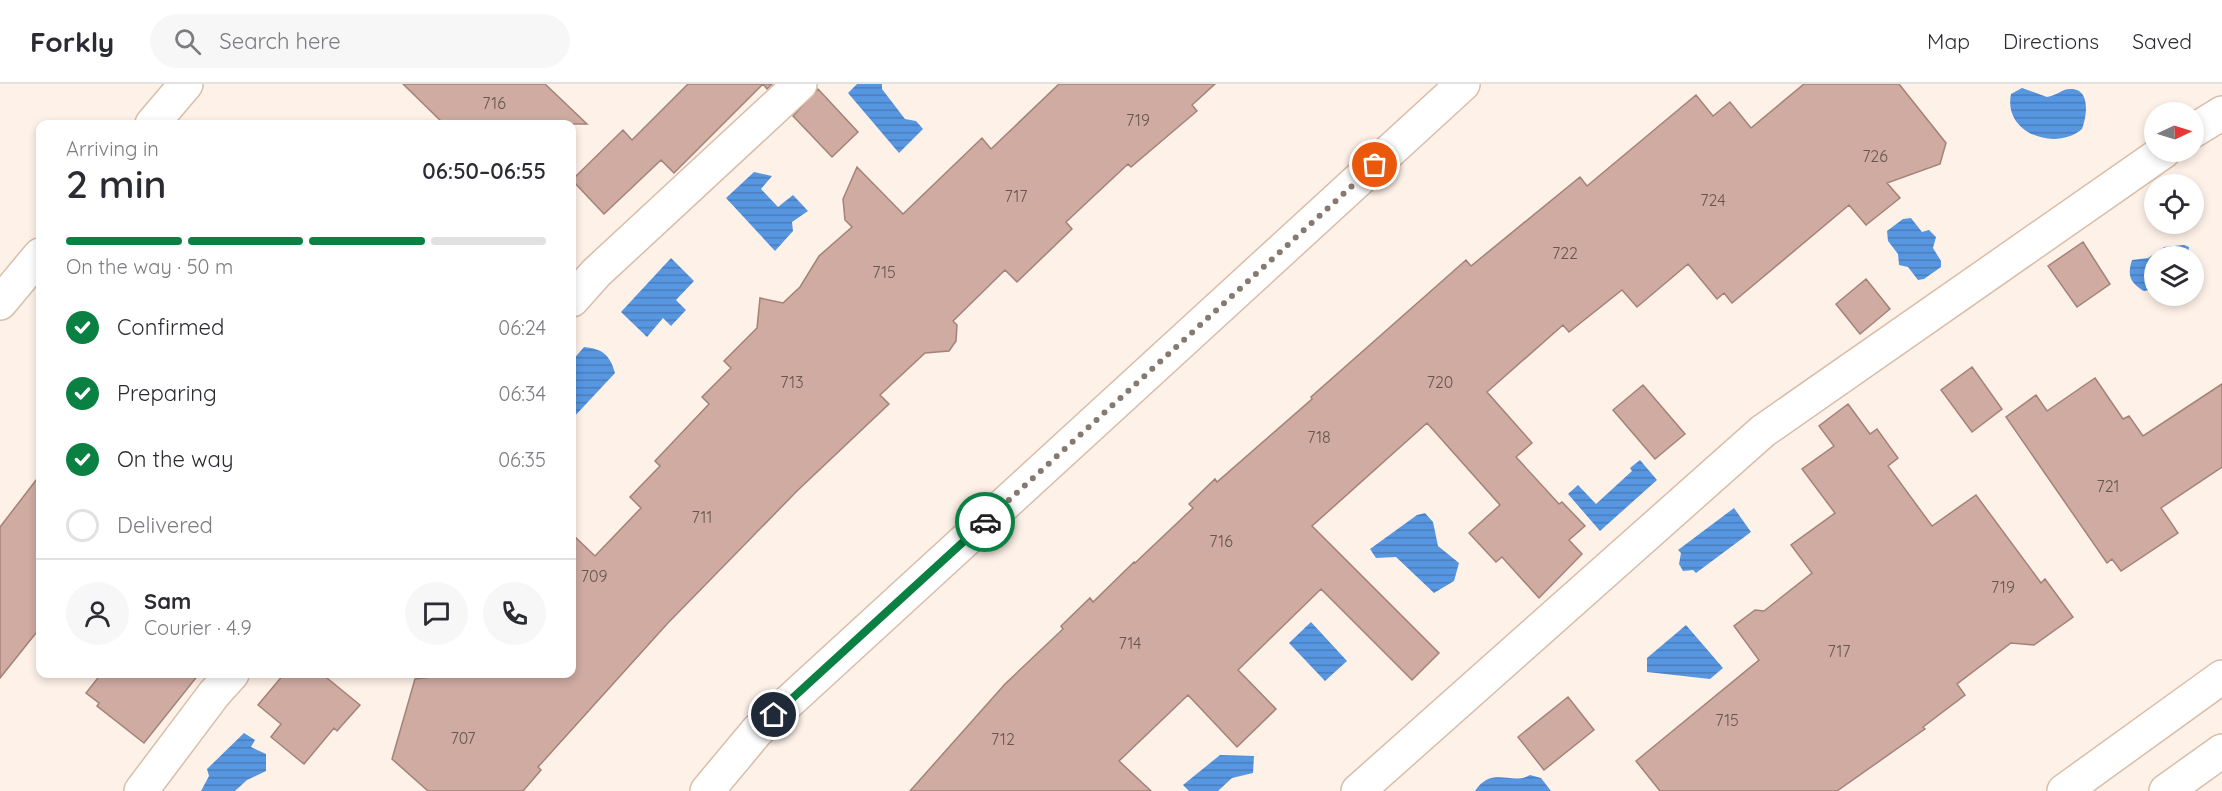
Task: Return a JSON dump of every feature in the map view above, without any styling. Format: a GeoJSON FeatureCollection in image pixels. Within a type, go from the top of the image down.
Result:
{"type":"FeatureCollection","features":[{"type":"Feature","properties":{"kind":"street"},"geometry":{"type":"LineString","coordinates":[[155,120],[186,84]]}},
{"type":"Feature","properties":{"kind":"street"},"geometry":{"type":"LineString","coordinates":[[576,296],[596,273],[800,84]]}},
{"type":"Feature","properties":{"kind":"street"},"geometry":{"type":"LineString","coordinates":[[707,791],[756,731],[1463,84]]}},
{"type":"Feature","properties":{"kind":"street"},"geometry":{"type":"LineString","coordinates":[[2204,124],[2222,113]]}},
{"type":"Feature","properties":{"kind":"street"},"geometry":{"type":"LineString","coordinates":[[1358,791],[1763,431],[2149,162]]}},
{"type":"Feature","properties":{"kind":"street"},"geometry":{"type":"LineString","coordinates":[[0,303],[36,260]]}},
{"type":"Feature","properties":{"kind":"street"},"geometry":{"type":"LineString","coordinates":[[2064,791],[2222,677]]}},
{"type":"Feature","properties":{"kind":"street"},"geometry":{"type":"LineString","coordinates":[[141,791],[229,678]]}},
{"type":"Feature","properties":{"kind":"street"},"geometry":{"type":"LineString","coordinates":[[2166,791],[2222,751]]}},
{"type":"Feature","properties":{"kind":"water"},"geometry":{"type":"Polygon","coordinates":[[[857,84],[882,84],[882,89],[905,119],[916,121],[923,129],[899,153],[848,93],[857,84]]]}},
{"type":"Feature","properties":{"kind":"water"},"geometry":{"type":"Polygon","coordinates":[[[2022,88],[2047,97],[2067,89],[2077,90],[2086,104],[2082,129],[2071,136],[2058,139],[2033,135],[2015,119],[2011,108],[2011,94],[2022,88]]]}},
{"type":"Feature","properties":{"kind":"water"},"geometry":{"type":"Polygon","coordinates":[[[754,172],[772,176],[761,189],[778,207],[793,195],[808,211],[792,222],[793,231],[775,251],[726,198],[754,172]]]}},
{"type":"Feature","properties":{"kind":"water"},"geometry":{"type":"Polygon","coordinates":[[[1911,218],[1922,232],[1929,230],[1936,237],[1933,248],[1941,261],[1941,267],[1924,279],[1918,280],[1908,267],[1899,265],[1898,254],[1888,241],[1887,231],[1903,219],[1911,218]]]}},
{"type":"Feature","properties":{"kind":"water"},"geometry":{"type":"Polygon","coordinates":[[[671,258],[694,281],[676,300],[686,310],[671,326],[663,318],[647,337],[621,312],[671,258]]]}},
{"type":"Feature","properties":{"kind":"water"},"geometry":{"type":"Polygon","coordinates":[[[2144,258],[2144,291],[2131,278],[2132,260],[2144,258]]]}},
{"type":"Feature","properties":{"kind":"water"},"geometry":{"type":"Polygon","coordinates":[[[584,347],[601,351],[608,357],[615,373],[576,415],[576,356],[584,347]]]}},
{"type":"Feature","properties":{"kind":"water"},"geometry":{"type":"Polygon","coordinates":[[[1640,460],[1657,480],[1600,531],[1568,494],[1578,485],[1596,504],[1632,471],[1630,468],[1640,460]]]}},
{"type":"Feature","properties":{"kind":"water"},"geometry":{"type":"Polygon","coordinates":[[[1734,508],[1751,532],[1696,573],[1693,570],[1683,571],[1679,564],[1681,553],[1678,550],[1734,508]]]}},
{"type":"Feature","properties":{"kind":"water"},"geometry":{"type":"Polygon","coordinates":[[[1425,513],[1433,522],[1438,546],[1459,563],[1454,581],[1434,593],[1396,557],[1376,558],[1370,549],[1417,515],[1425,513]]]}},
{"type":"Feature","properties":{"kind":"water"},"geometry":{"type":"Polygon","coordinates":[[[1311,622],[1347,661],[1325,681],[1289,643],[1311,622]]]}},
{"type":"Feature","properties":{"kind":"water"},"geometry":{"type":"Polygon","coordinates":[[[1686,625],[1723,668],[1710,679],[1647,672],[1647,658],[1686,625]]]}},
{"type":"Feature","properties":{"kind":"water"},"geometry":{"type":"Polygon","coordinates":[[[244,733],[255,740],[251,747],[266,754],[266,771],[247,780],[235,791],[201,791],[209,776],[207,769],[244,733]]]}},
{"type":"Feature","properties":{"kind":"water"},"geometry":{"type":"Polygon","coordinates":[[[1220,755],[1254,756],[1253,773],[1232,778],[1218,791],[1189,791],[1183,785],[1220,755]]]}},
{"type":"Feature","properties":{"kind":"water"},"geometry":{"type":"Polygon","coordinates":[[[1530,775],[1541,778],[1551,791],[1475,791],[1488,779],[1523,778],[1530,775]]]}},
{"type":"Feature","properties":{"kind":"building"},"geometry":{"type":"Polygon","coordinates":[[[403,84],[545,84],[587,124],[576,124],[576,120],[440,120],[403,84]]]}},
{"type":"Feature","properties":{"kind":"building"},"geometry":{"type":"Polygon","coordinates":[[[688,84],[763,84],[674,173],[661,160],[604,214],[576,184],[576,176],[623,130],[632,140],[688,84]]]}},
{"type":"Feature","properties":{"kind":"building"},"geometry":{"type":"Polygon","coordinates":[[[1059,84],[1215,84],[1192,105],[1197,111],[1131,167],[1128,164],[1066,222],[1072,229],[1017,282],[1005,270],[953,321],[957,325],[956,341],[949,351],[925,353],[880,395],[889,404],[797,491],[667,624],[538,767],[541,770],[523,791],[428,791],[392,759],[415,679],[576,678],[576,538],[595,556],[641,508],[630,497],[660,466],[655,461],[709,404],[702,397],[731,368],[724,361],[757,328],[760,298],[783,303],[800,287],[819,256],[852,227],[845,220],[843,199],[857,167],[903,214],[982,138],[991,149],[1059,84]]]}},
{"type":"Feature","properties":{"kind":"building"},"geometry":{"type":"Polygon","coordinates":[[[1804,84],[1899,84],[1946,143],[1940,164],[1887,183],[1900,198],[1866,225],[1849,205],[1732,303],[1724,293],[1717,299],[1688,264],[1637,307],[1622,290],[1569,332],[1563,325],[1487,392],[1532,443],[1516,457],[1559,504],[1562,502],[1585,526],[1569,540],[1582,554],[1539,598],[1502,557],[1496,562],[1469,533],[1500,505],[1427,423],[1312,526],[1439,653],[1412,680],[1321,589],[1238,670],[1276,709],[1237,747],[1188,695],[1119,761],[1151,791],[910,791],[1005,684],[1063,629],[1061,626],[1090,598],[1093,602],[1193,508],[1189,504],[1215,479],[1217,482],[1466,260],[1471,266],[1580,177],[1587,186],[1696,95],[1713,116],[1730,102],[1751,128],[1804,84]]]}},
{"type":"Feature","properties":{"kind":"building"},"geometry":{"type":"Polygon","coordinates":[[[818,89],[858,132],[832,157],[793,116],[818,89]]]}},
{"type":"Feature","properties":{"kind":"building"},"geometry":{"type":"Polygon","coordinates":[[[2083,242],[2110,284],[2077,307],[2048,266],[2083,242]]]}},
{"type":"Feature","properties":{"kind":"building"},"geometry":{"type":"Polygon","coordinates":[[[1866,279],[1890,309],[1860,334],[1836,304],[1866,279]]]}},
{"type":"Feature","properties":{"kind":"building"},"geometry":{"type":"Polygon","coordinates":[[[1972,367],[2002,409],[1972,432],[1941,390],[1972,367]]]}},
{"type":"Feature","properties":{"kind":"building"},"geometry":{"type":"Polygon","coordinates":[[[2095,378],[2123,419],[2129,416],[2143,436],[2222,384],[2222,467],[2161,508],[2178,533],[2121,571],[2112,559],[2107,563],[2006,417],[2036,395],[2047,411],[2095,378]]]}},
{"type":"Feature","properties":{"kind":"building"},"geometry":{"type":"Polygon","coordinates":[[[1643,385],[1685,434],[1655,459],[1613,410],[1643,385]]]}},
{"type":"Feature","properties":{"kind":"building"},"geometry":{"type":"Polygon","coordinates":[[[1848,404],[1870,434],[1877,429],[1898,458],[1888,466],[1932,526],[1976,495],[2041,583],[2045,579],[2073,617],[2034,645],[2011,643],[1957,684],[1965,695],[1923,727],[1925,729],[1837,791],[1660,791],[1636,761],[1759,660],[1734,626],[1755,610],[1764,611],[1812,573],[1791,545],[1835,513],[1802,469],[1834,446],[1819,426],[1848,404]]]}},
{"type":"Feature","properties":{"kind":"building"},"geometry":{"type":"Polygon","coordinates":[[[36,480],[36,633],[0,678],[0,527],[36,480]]]}},
{"type":"Feature","properties":{"kind":"building"},"geometry":{"type":"Polygon","coordinates":[[[98,678],[196,678],[144,743],[97,706],[99,703],[86,693],[98,678]]]}},
{"type":"Feature","properties":{"kind":"building"},"geometry":{"type":"Polygon","coordinates":[[[281,678],[327,678],[360,705],[337,731],[334,728],[304,764],[271,737],[281,724],[258,705],[281,678]]]}},
{"type":"Feature","properties":{"kind":"building"},"geometry":{"type":"Polygon","coordinates":[[[1568,697],[1594,730],[1544,770],[1518,737],[1568,697]]]}},
{"type":"Feature","properties":{"kind":"way so far"},"geometry":{"type":"LineString","coordinates":[[985,522],[1375,165]]}},
{"type":"Feature","properties":{"kind":"route"},"geometry":{"type":"LineString","coordinates":[[774,715],[985,522]]}}]}
